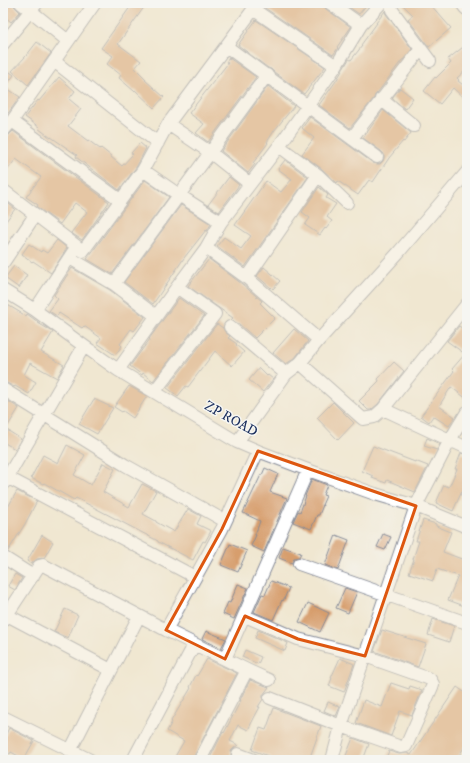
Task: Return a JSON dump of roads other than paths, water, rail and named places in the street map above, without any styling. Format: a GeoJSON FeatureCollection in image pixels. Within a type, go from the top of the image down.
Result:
{"type":"FeatureCollection","features":[{"type":"Feature","properties":{"kind":"main road"},"geometry":{"type":"LineString","coordinates":[[464,3],[467,7]]}},
{"type":"Feature","properties":{"kind":"street"},"geometry":{"type":"LineString","coordinates":[[3,131],[95,3]]}},
{"type":"Feature","properties":{"kind":"street"},"geometry":{"type":"LineString","coordinates":[[330,3],[361,25]]}},
{"type":"Feature","properties":{"kind":"street"},"geometry":{"type":"LineString","coordinates":[[118,370],[176,287],[206,248],[222,222],[336,66],[361,25],[381,3]]}},
{"type":"Feature","properties":{"kind":"street"},"geometry":{"type":"LineString","coordinates":[[391,3],[392,10],[430,61]]}},
{"type":"Feature","properties":{"kind":"street"},"geometry":{"type":"LineString","coordinates":[[3,44],[29,6],[68,41]]}},
{"type":"Feature","properties":{"kind":"street"},"geometry":{"type":"LineString","coordinates":[[3,190],[83,251],[143,170],[168,124],[255,6],[336,66]]}},
{"type":"Feature","properties":{"kind":"street"},"geometry":{"type":"LineString","coordinates":[[226,46],[378,157]]}},
{"type":"Feature","properties":{"kind":"street"},"geometry":{"type":"LineString","coordinates":[[352,138],[421,49]]}},
{"type":"Feature","properties":{"kind":"street"},"geometry":{"type":"LineString","coordinates":[[54,61],[158,143]]}},
{"type":"Feature","properties":{"kind":"street"},"geometry":{"type":"LineString","coordinates":[[114,284],[267,75]]}},
{"type":"Feature","properties":{"kind":"street"},"geometry":{"type":"LineString","coordinates":[[381,99],[414,126]]}},
{"type":"Feature","properties":{"kind":"street"},"geometry":{"type":"LineString","coordinates":[[12,120],[120,200]]}},
{"type":"Feature","properties":{"kind":"street"},"geometry":{"type":"LineString","coordinates":[[168,124],[211,153],[250,184]]}},
{"type":"Feature","properties":{"kind":"street"},"geometry":{"type":"LineString","coordinates":[[279,146],[318,174],[347,203]]}},
{"type":"Feature","properties":{"kind":"street"},"geometry":{"type":"LineString","coordinates":[[143,170],[222,222]]}},
{"type":"Feature","properties":{"kind":"street"},"geometry":{"type":"LineString","coordinates":[[238,442],[286,374],[300,363],[398,253],[467,172]]}},
{"type":"Feature","properties":{"kind":"street"},"geometry":{"type":"LineString","coordinates":[[247,278],[318,174]]}},
{"type":"Feature","properties":{"kind":"street"},"geometry":{"type":"LineString","coordinates":[[3,262],[35,215]]}},
{"type":"Feature","properties":{"kind":"street"},"geometry":{"type":"LineString","coordinates":[[35,310],[70,258],[76,246]]}},
{"type":"Feature","properties":{"kind":"street"},"geometry":{"type":"LineString","coordinates":[[206,248],[247,278],[319,340]]}},
{"type":"Feature","properties":{"kind":"street"},"geometry":{"type":"LineString","coordinates":[[70,258],[114,284],[156,316]]}},
{"type":"Feature","properties":{"kind":"street"},"geometry":{"type":"LineString","coordinates":[[154,392],[215,314],[176,287]]}},
{"type":"Feature","properties":{"kind":"street","name":"ZP ROAD"},"geometry":{"type":"LineString","coordinates":[[3,290],[35,310],[118,370],[238,442],[308,470],[375,494],[416,506],[467,527]]}},
{"type":"Feature","properties":{"kind":"street"},"geometry":{"type":"LineString","coordinates":[[300,363],[363,419],[374,417],[383,409],[467,304]]}},
{"type":"Feature","properties":{"kind":"street"},"geometry":{"type":"LineString","coordinates":[[230,326],[286,374]]}},
{"type":"Feature","properties":{"kind":"street"},"geometry":{"type":"LineString","coordinates":[[84,346],[4,479],[195,577]]}},
{"type":"Feature","properties":{"kind":"street"},"geometry":{"type":"LineString","coordinates":[[3,389],[125,465],[225,521]]}},
{"type":"Feature","properties":{"kind":"street"},"geometry":{"type":"LineString","coordinates":[[383,409],[467,448]]}},
{"type":"Feature","properties":{"kind":"street"},"geometry":{"type":"LineString","coordinates":[[332,760],[341,726],[416,506],[450,440],[467,412]]}},
{"type":"Feature","properties":{"kind":"street"},"geometry":{"type":"LineString","coordinates":[[166,630],[222,529],[258,451]]}},
{"type":"Feature","properties":{"kind":"street"},"geometry":{"type":"LineString","coordinates":[[225,660],[308,470]]}},
{"type":"Feature","properties":{"kind":"street"},"geometry":{"type":"LineString","coordinates":[[3,558],[33,576]]}},
{"type":"Feature","properties":{"kind":"street"},"geometry":{"type":"LineString","coordinates":[[299,564],[467,623]]}},
{"type":"Feature","properties":{"kind":"street"},"geometry":{"type":"LineString","coordinates":[[111,670],[5,618],[39,566],[43,565],[194,645],[269,680]]}},
{"type":"Feature","properties":{"kind":"street"},"geometry":{"type":"LineString","coordinates":[[70,750],[139,616]]}},
{"type":"Feature","properties":{"kind":"street"},"geometry":{"type":"LineString","coordinates":[[244,616],[298,639],[365,656],[430,679],[433,684],[406,746],[401,747],[341,726],[270,698]]}},
{"type":"Feature","properties":{"kind":"street"},"geometry":{"type":"LineString","coordinates":[[133,760],[194,645]]}},
{"type":"Feature","properties":{"kind":"street"},"geometry":{"type":"LineString","coordinates":[[200,760],[247,670]]}},
{"type":"Feature","properties":{"kind":"street"},"geometry":{"type":"LineString","coordinates":[[3,717],[90,760]]}},
{"type":"Feature","properties":{"kind":"street"},"geometry":{"type":"LineString","coordinates":[[238,754],[254,760]]}}]}
